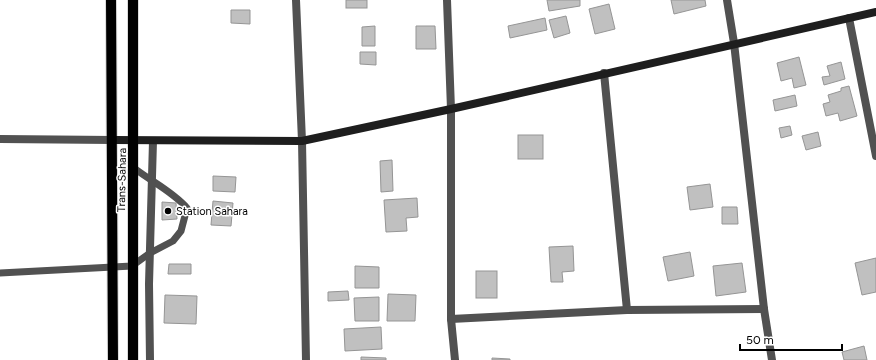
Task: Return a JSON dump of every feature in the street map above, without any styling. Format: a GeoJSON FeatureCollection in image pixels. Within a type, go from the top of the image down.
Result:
{"type":"FeatureCollection","features":[{"type":"Feature","properties":{"kind":"main road","name":"Trans-Sahara"},"geometry":{"type":"LineString","coordinates":[[111,0],[113,140],[113,360]]}},
{"type":"Feature","properties":{"kind":"main road","name":"Trans-Sahara"},"geometry":{"type":"LineString","coordinates":[[133,0],[133,360]]}},
{"type":"Feature","properties":{"kind":"street"},"geometry":{"type":"LineString","coordinates":[[296,0],[302,141],[306,360]]}},
{"type":"Feature","properties":{"kind":"street"},"geometry":{"type":"LineString","coordinates":[[447,0],[451,109],[451,319],[455,360]]}},
{"type":"Feature","properties":{"kind":"street"},"geometry":{"type":"LineString","coordinates":[[727,0],[734,43],[764,309],[772,360]]}},
{"type":"Feature","properties":{"kind":"street"},"geometry":{"type":"LineString","coordinates":[[0,139],[302,141],[451,109],[734,43],[876,12]]}},
{"type":"Feature","properties":{"kind":"street"},"geometry":{"type":"LineString","coordinates":[[849,18],[873,132],[876,156]]}},
{"type":"Feature","properties":{"kind":"street"},"geometry":{"type":"LineString","coordinates":[[604,73],[627,310]]}},
{"type":"Feature","properties":{"kind":"street"},"geometry":{"type":"LineString","coordinates":[[150,360],[152,141]]}},
{"type":"Feature","properties":{"kind":"street"},"geometry":{"type":"LineString","coordinates":[[451,319],[627,310],[764,309]]}},
{"type":"Feature","properties":{"kind":"lane"},"geometry":{"type":"LineString","coordinates":[[0,273],[132,266],[150,253],[172,241],[181,231],[188,208],[175,195],[152,182],[134,168]]}},
{"type":"Feature","properties":{"kind":"building"},"geometry":{"type":"Polygon","coordinates":[[[346,0],[367,0],[367,8],[346,8],[346,0]]]}},
{"type":"Feature","properties":{"kind":"building"},"geometry":{"type":"Polygon","coordinates":[[[547,0],[580,0],[580,6],[549,11],[547,0]]]}},
{"type":"Feature","properties":{"kind":"building"},"geometry":{"type":"Polygon","coordinates":[[[671,0],[705,0],[706,6],[674,14],[671,0]]]}},
{"type":"Feature","properties":{"kind":"building"},"geometry":{"type":"Polygon","coordinates":[[[609,4],[615,29],[595,34],[589,9],[609,4]]]}},
{"type":"Feature","properties":{"kind":"building"},"geometry":{"type":"Polygon","coordinates":[[[231,10],[250,10],[250,24],[231,23],[231,10]]]}},
{"type":"Feature","properties":{"kind":"building"},"geometry":{"type":"Polygon","coordinates":[[[566,16],[570,33],[554,38],[549,20],[566,16]]]}},
{"type":"Feature","properties":{"kind":"building"},"geometry":{"type":"Polygon","coordinates":[[[545,18],[547,30],[510,38],[508,26],[545,18]]]}},
{"type":"Feature","properties":{"kind":"building"},"geometry":{"type":"Polygon","coordinates":[[[375,26],[375,46],[362,46],[362,27],[375,26]]]}},
{"type":"Feature","properties":{"kind":"building"},"geometry":{"type":"Polygon","coordinates":[[[416,26],[435,26],[436,49],[416,49],[416,26]]]}},
{"type":"Feature","properties":{"kind":"building"},"geometry":{"type":"Polygon","coordinates":[[[360,52],[376,52],[376,65],[360,64],[360,52]]]}},
{"type":"Feature","properties":{"kind":"building"},"geometry":{"type":"Polygon","coordinates":[[[799,57],[806,85],[794,88],[792,78],[781,81],[777,63],[799,57]]]}},
{"type":"Feature","properties":{"kind":"building"},"geometry":{"type":"Polygon","coordinates":[[[841,62],[845,79],[824,85],[822,77],[830,76],[827,66],[841,62]]]}},
{"type":"Feature","properties":{"kind":"building"},"geometry":{"type":"Polygon","coordinates":[[[849,86],[857,116],[840,121],[838,113],[826,116],[823,104],[830,102],[828,95],[841,91],[841,88],[849,86]]]}},
{"type":"Feature","properties":{"kind":"building"},"geometry":{"type":"Polygon","coordinates":[[[795,95],[797,106],[775,111],[773,100],[795,95]]]}},
{"type":"Feature","properties":{"kind":"building"},"geometry":{"type":"Polygon","coordinates":[[[790,126],[792,135],[781,138],[779,128],[790,126]]]}},
{"type":"Feature","properties":{"kind":"building"},"geometry":{"type":"Polygon","coordinates":[[[818,132],[821,146],[806,150],[802,136],[818,132]]]}},
{"type":"Feature","properties":{"kind":"building"},"geometry":{"type":"Polygon","coordinates":[[[518,135],[543,135],[543,159],[518,159],[518,135]]]}},
{"type":"Feature","properties":{"kind":"building"},"geometry":{"type":"Polygon","coordinates":[[[392,160],[393,191],[381,192],[380,161],[392,160]]]}},
{"type":"Feature","properties":{"kind":"building"},"geometry":{"type":"Polygon","coordinates":[[[213,176],[236,177],[235,192],[213,191],[213,176]]]}},
{"type":"Feature","properties":{"kind":"building"},"geometry":{"type":"Polygon","coordinates":[[[710,184],[713,207],[690,210],[687,187],[710,184]]]}},
{"type":"Feature","properties":{"kind":"building"},"geometry":{"type":"Polygon","coordinates":[[[417,198],[418,217],[406,218],[407,231],[386,232],[384,200],[417,198]]]}},
{"type":"Feature","properties":{"kind":"building"},"geometry":{"type":"Polygon","coordinates":[[[213,201],[233,203],[231,226],[211,225],[213,201]]]}},
{"type":"Feature","properties":{"kind":"building"},"geometry":{"type":"Polygon","coordinates":[[[162,202],[176,203],[177,219],[162,220],[162,202]]]}},
{"type":"Feature","properties":{"kind":"building"},"geometry":{"type":"Polygon","coordinates":[[[722,207],[737,207],[738,224],[722,224],[722,207]]]}},
{"type":"Feature","properties":{"kind":"building"},"geometry":{"type":"Polygon","coordinates":[[[573,246],[574,271],[562,272],[563,282],[551,282],[549,247],[573,246]]]}},
{"type":"Feature","properties":{"kind":"building"},"geometry":{"type":"Polygon","coordinates":[[[690,252],[694,276],[668,281],[663,257],[690,252]]]}},
{"type":"Feature","properties":{"kind":"building"},"geometry":{"type":"Polygon","coordinates":[[[876,258],[876,292],[862,295],[855,263],[876,258]]]}},
{"type":"Feature","properties":{"kind":"building"},"geometry":{"type":"Polygon","coordinates":[[[742,263],[746,292],[716,296],[713,266],[742,263]]]}},
{"type":"Feature","properties":{"kind":"building"},"geometry":{"type":"Polygon","coordinates":[[[169,264],[191,264],[191,274],[168,274],[169,264]]]}},
{"type":"Feature","properties":{"kind":"building"},"geometry":{"type":"Polygon","coordinates":[[[355,266],[379,267],[379,288],[355,288],[355,266]]]}},
{"type":"Feature","properties":{"kind":"building"},"geometry":{"type":"Polygon","coordinates":[[[476,271],[497,271],[497,298],[476,298],[476,271]]]}},
{"type":"Feature","properties":{"kind":"building"},"geometry":{"type":"Polygon","coordinates":[[[348,291],[349,300],[328,301],[328,292],[348,291]]]}},
{"type":"Feature","properties":{"kind":"building"},"geometry":{"type":"Polygon","coordinates":[[[388,294],[416,295],[415,321],[387,321],[388,294]]]}},
{"type":"Feature","properties":{"kind":"building"},"geometry":{"type":"Polygon","coordinates":[[[165,295],[197,296],[196,324],[164,323],[165,295]]]}},
{"type":"Feature","properties":{"kind":"building"},"geometry":{"type":"Polygon","coordinates":[[[379,297],[379,321],[355,321],[354,298],[379,297]]]}},
{"type":"Feature","properties":{"kind":"building"},"geometry":{"type":"Polygon","coordinates":[[[381,327],[382,349],[345,351],[344,329],[381,327]]]}},
{"type":"Feature","properties":{"kind":"building"},"geometry":{"type":"Polygon","coordinates":[[[864,346],[867,360],[844,360],[842,352],[864,346]]]}},
{"type":"Feature","properties":{"kind":"building"},"geometry":{"type":"Polygon","coordinates":[[[361,357],[386,358],[386,360],[361,360],[361,357]]]}},
{"type":"Feature","properties":{"kind":"building"},"geometry":{"type":"Polygon","coordinates":[[[492,358],[510,359],[510,360],[492,360],[492,358]]]}},
{"type":"Feature","properties":{"kind":"place","name":"Station Sahara"},"geometry":{"type":"Point","coordinates":[168,211]}}]}
